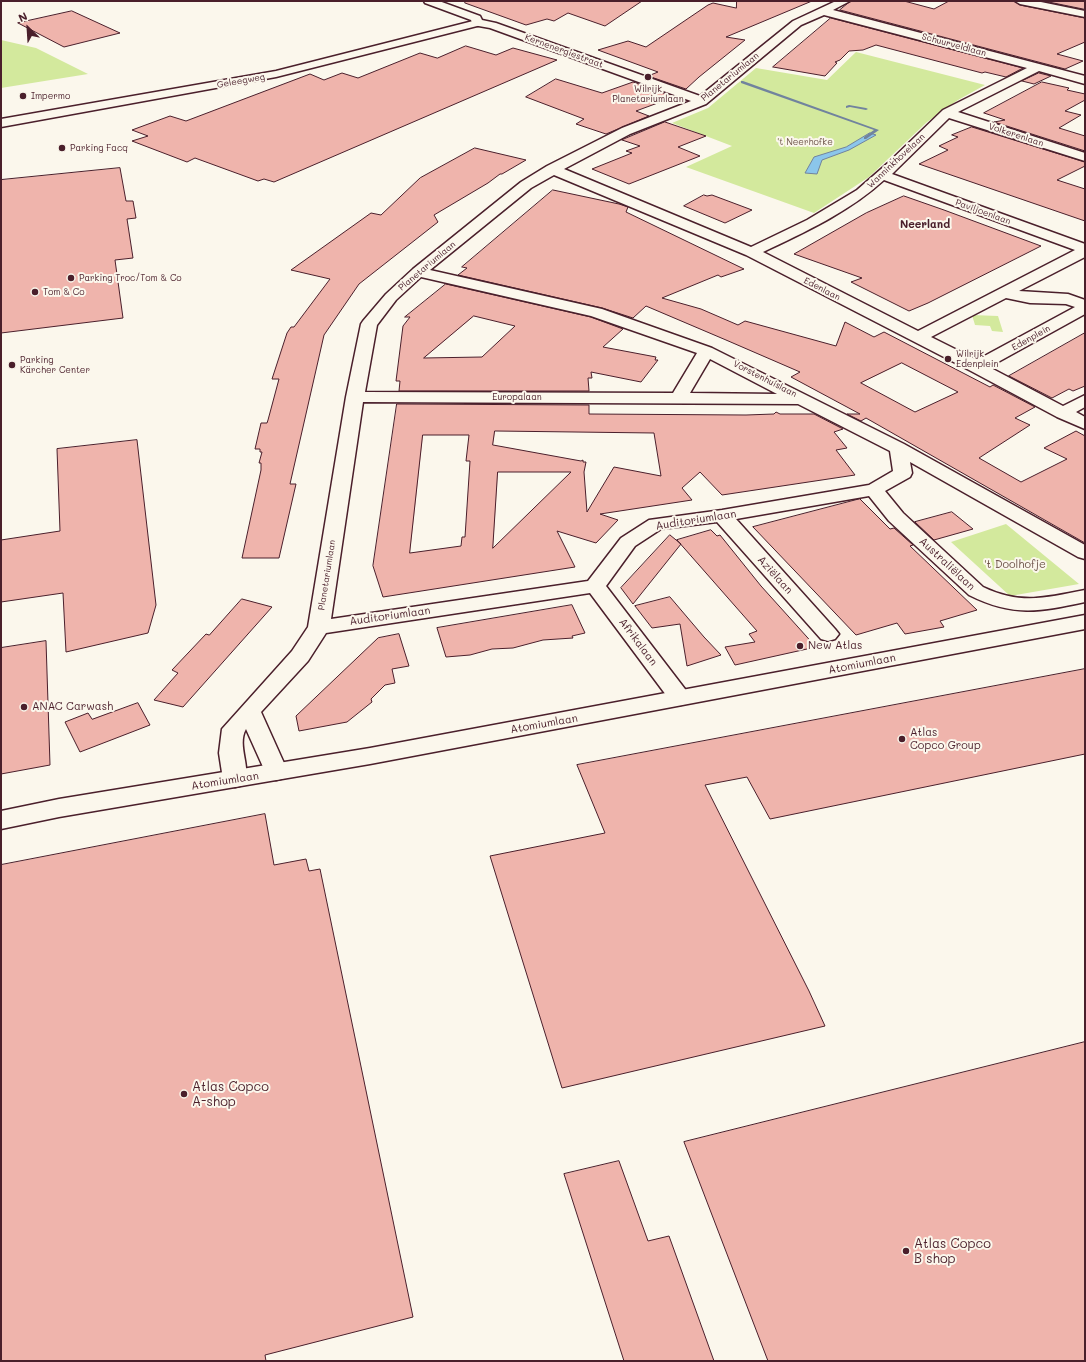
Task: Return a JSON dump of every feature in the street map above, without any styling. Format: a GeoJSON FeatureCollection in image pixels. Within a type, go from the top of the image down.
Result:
{"type":"FeatureCollection","features":[{"type":"Feature","properties":{"kind":"street","name":"Kernenergiestraat"},"geometry":{"type":"LineString","coordinates":[[430,1],[476,18],[478,23],[492,25],[702,101]]}},
{"type":"Feature","properties":{"kind":"street","name":"Planetariumlaan"},"geometry":{"type":"LineString","coordinates":[[235,779],[231,753],[234,729],[300,656],[319,627],[355,397],[369,324],[391,297],[418,272],[526,185],[626,131],[702,101],[797,23],[845,1]]}},
{"type":"Feature","properties":{"kind":"street"},"geometry":{"type":"LineString","coordinates":[[1020,1],[1085,14]]}},
{"type":"Feature","properties":{"kind":"street","name":"Schuurveldlaan"},"geometry":{"type":"LineString","coordinates":[[823,11],[1085,80]]}},
{"type":"Feature","properties":{"kind":"street","name":"Geleegweg"},"geometry":{"type":"LineString","coordinates":[[1,123],[276,74],[478,23]]}},
{"type":"Feature","properties":{"kind":"street","name":"Wanninkhovelaan"},"geometry":{"type":"LineString","coordinates":[[751,252],[812,223],[862,193],[893,166],[947,113],[1039,67]]}},
{"type":"Feature","properties":{"kind":"street","name":"Volkerenlaan"},"geometry":{"type":"LineString","coordinates":[[947,113],[1085,157]]}},
{"type":"Feature","properties":{"kind":"street","name":"Paviljoenlaan"},"geometry":{"type":"LineString","coordinates":[[893,166],[1085,237]]}},
{"type":"Feature","properties":{"kind":"street","name":"Edenlaan"},"geometry":{"type":"LineString","coordinates":[[552,170],[751,252],[917,338],[977,367],[1085,424]]}},
{"type":"Feature","properties":{"kind":"street","name":"Paviljoenlaan"},"geometry":{"type":"LineString","coordinates":[[882,175],[1085,250]]}},
{"type":"Feature","properties":{"kind":"street"},"geometry":{"type":"LineString","coordinates":[[917,338],[1085,250]]}},
{"type":"Feature","properties":{"kind":"street","name":"Vorstenhuislaan"},"geometry":{"type":"LineString","coordinates":[[418,272],[596,312],[706,350],[898,448],[1085,553]]}},
{"type":"Feature","properties":{"kind":"street","name":"Edenplein"},"geometry":{"type":"LineString","coordinates":[[1002,293],[1030,298],[1068,299],[1085,307]]}},
{"type":"Feature","properties":{"kind":"street","name":"Edenplein"},"geometry":{"type":"LineString","coordinates":[[977,367],[1085,307]]}},
{"type":"Feature","properties":{"kind":"street"},"geometry":{"type":"LineString","coordinates":[[679,398],[706,350]]}},
{"type":"Feature","properties":{"kind":"street","name":"Europalaan"},"geometry":{"type":"LineString","coordinates":[[355,397],[804,399]]}},
{"type":"Feature","properties":{"kind":"street"},"geometry":{"type":"LineString","coordinates":[[1063,413],[1085,400]]}},
{"type":"Feature","properties":{"kind":"street","name":"Auditoriumlaan"},"geometry":{"type":"LineString","coordinates":[[319,627],[595,586],[628,542],[656,524],[722,516],[874,490],[903,473],[898,448]]}},
{"type":"Feature","properties":{"kind":"street","name":"Australiëlaan"},"geometry":{"type":"LineString","coordinates":[[874,490],[896,517],[976,591],[990,599],[1001,603],[1031,606],[1085,596]]}},
{"type":"Feature","properties":{"kind":"street","name":"Aziëlaan"},"geometry":{"type":"LineString","coordinates":[[722,516],[828,634]]}},
{"type":"Feature","properties":{"kind":"street","name":"Afrikalaan"},"geometry":{"type":"LineString","coordinates":[[595,586],[680,698]]}},
{"type":"Feature","properties":{"kind":"street","name":"Atomiumlaan"},"geometry":{"type":"LineString","coordinates":[[1,820],[276,772],[1085,622]]}},
{"type":"Feature","properties":{"kind":"street"},"geometry":{"type":"LineString","coordinates":[[250,713],[276,772]]}},
{"type":"Feature","properties":{"kind":"green space"},"geometry":{"type":"Polygon","coordinates":[[[1,40],[36,48],[88,74],[1,88],[1,40]]]}},
{"type":"Feature","properties":{"kind":"green space","name":"'t Neerhofke"},"geometry":{"type":"Polygon","coordinates":[[[856,52],[985,85],[958,100],[927,122],[869,177],[814,213],[686,167],[732,146],[672,123],[708,108],[756,68],[827,80],[856,52]]]}},
{"type":"Feature","properties":{"kind":"green space"},"geometry":{"type":"Polygon","coordinates":[[[972,315],[998,316],[1003,332],[992,331],[990,326],[975,325],[972,315]]]}},
{"type":"Feature","properties":{"kind":"green space","name":"'t Doolhofje"},"geometry":{"type":"Polygon","coordinates":[[[1006,524],[1079,584],[1010,596],[951,542],[1006,524]]]}},
{"type":"Feature","properties":{"kind":"water"},"geometry":{"type":"Polygon","coordinates":[[[870,133],[876,135],[849,150],[822,160],[817,174],[805,173],[814,157],[846,147],[870,133]]]}},
{"type":"Feature","properties":{"kind":"building"},"geometry":{"type":"Polygon","coordinates":[[[466,1],[642,1],[605,26],[568,13],[554,21],[547,19],[526,25],[465,3],[466,1]]]}},
{"type":"Feature","properties":{"kind":"building"},"geometry":{"type":"Polygon","coordinates":[[[737,1],[812,1],[726,37],[745,40],[686,89],[648,76],[658,72],[598,50],[628,41],[646,47],[708,5],[713,3],[736,8],[737,1]]]}},
{"type":"Feature","properties":{"kind":"building"},"geometry":{"type":"Polygon","coordinates":[[[851,1],[904,1],[934,9],[949,1],[1014,1],[1020,5],[1085,18],[1085,42],[1057,54],[1083,61],[1065,69],[840,10],[851,1]]]}},
{"type":"Feature","properties":{"kind":"building"},"geometry":{"type":"Polygon","coordinates":[[[1044,1],[1085,1],[1085,9],[1044,1]]]}},
{"type":"Feature","properties":{"kind":"building"},"geometry":{"type":"Polygon","coordinates":[[[72,11],[120,33],[64,47],[18,23],[72,11]]]}},
{"type":"Feature","properties":{"kind":"building"},"geometry":{"type":"Polygon","coordinates":[[[831,18],[1023,68],[1006,77],[985,72],[982,73],[876,45],[863,50],[849,51],[840,60],[835,62],[837,63],[825,76],[773,67],[831,18]]]}},
{"type":"Feature","properties":{"kind":"building"},"geometry":{"type":"Polygon","coordinates":[[[466,46],[496,55],[513,48],[557,60],[274,182],[264,179],[258,181],[195,158],[187,162],[132,141],[148,136],[132,130],[170,116],[186,121],[310,74],[324,80],[342,73],[358,78],[420,53],[437,58],[466,46]]]}},
{"type":"Feature","properties":{"kind":"building"},"geometry":{"type":"Polygon","coordinates":[[[1039,73],[1051,76],[1034,84],[1022,81],[1039,73]]]}},
{"type":"Feature","properties":{"kind":"building"},"geometry":{"type":"Polygon","coordinates":[[[556,79],[602,93],[633,82],[674,97],[636,111],[649,116],[606,134],[576,124],[584,119],[526,97],[556,79]]]}},
{"type":"Feature","properties":{"kind":"building"},"geometry":{"type":"Polygon","coordinates":[[[1042,82],[1069,88],[1067,90],[1085,94],[1085,100],[1065,111],[1081,115],[1059,128],[1085,136],[1085,151],[994,122],[1005,120],[984,113],[1042,82]]]}},
{"type":"Feature","properties":{"kind":"building"},"geometry":{"type":"Polygon","coordinates":[[[665,122],[706,136],[678,147],[700,156],[629,184],[592,169],[632,153],[626,151],[640,146],[622,140],[665,122]]]}},
{"type":"Feature","properties":{"kind":"building"},"geometry":{"type":"Polygon","coordinates":[[[972,127],[1085,162],[1085,166],[1057,180],[1085,189],[1085,221],[919,164],[948,150],[939,146],[958,137],[952,135],[972,127]]]}},
{"type":"Feature","properties":{"kind":"building"},"geometry":{"type":"Polygon","coordinates":[[[475,148],[526,160],[500,174],[488,183],[434,215],[438,222],[359,284],[324,335],[290,484],[296,484],[279,558],[242,558],[261,470],[261,463],[259,463],[262,452],[260,452],[260,449],[255,449],[261,423],[267,423],[279,379],[272,379],[287,333],[291,327],[294,327],[330,279],[291,270],[371,213],[381,215],[420,178],[475,148]]]}},
{"type":"Feature","properties":{"kind":"building"},"geometry":{"type":"Polygon","coordinates":[[[120,168],[126,201],[133,201],[136,218],[127,219],[133,258],[115,260],[123,318],[1,333],[1,180],[120,168]]]}},
{"type":"Feature","properties":{"kind":"building"},"geometry":{"type":"Polygon","coordinates":[[[553,190],[628,207],[626,212],[744,269],[721,277],[718,275],[662,298],[701,309],[738,325],[745,321],[836,346],[845,322],[874,337],[884,332],[990,387],[993,385],[1035,407],[1015,418],[1030,425],[979,458],[1021,482],[1067,459],[1044,448],[1076,431],[1085,436],[1085,543],[866,418],[861,421],[847,414],[860,414],[791,377],[800,372],[646,306],[633,318],[602,308],[458,275],[467,268],[462,267],[553,190]],[[902,363],[861,383],[915,412],[958,392],[902,363]]]}},
{"type":"Feature","properties":{"kind":"building"},"geometry":{"type":"Polygon","coordinates":[[[704,195],[712,195],[752,210],[725,223],[684,206],[704,195]]]}},
{"type":"Feature","properties":{"kind":"building"},"geometry":{"type":"Polygon","coordinates":[[[904,196],[1041,246],[928,303],[909,311],[851,282],[862,278],[794,254],[866,213],[904,196]]]}},
{"type":"Feature","properties":{"kind":"building"},"geometry":{"type":"Polygon","coordinates":[[[446,284],[591,317],[623,329],[603,347],[656,357],[655,360],[658,360],[641,382],[591,372],[592,378],[588,378],[589,391],[399,391],[400,381],[396,381],[403,326],[410,317],[405,317],[446,284]],[[474,316],[424,358],[482,357],[515,326],[474,316]]]}},
{"type":"Feature","properties":{"kind":"building"},"geometry":{"type":"Polygon","coordinates":[[[1085,333],[1085,386],[1073,391],[1069,389],[1052,398],[1009,376],[1085,333]]]}},
{"type":"Feature","properties":{"kind":"building"},"geometry":{"type":"Polygon","coordinates":[[[397,404],[589,405],[589,414],[746,415],[774,414],[776,412],[780,414],[814,414],[843,429],[834,432],[847,448],[836,450],[855,475],[722,495],[700,472],[682,488],[692,500],[600,514],[618,520],[596,543],[557,531],[575,567],[383,597],[373,566],[397,404]],[[495,431],[493,445],[581,461],[583,460],[583,462],[586,462],[584,472],[587,512],[614,467],[661,476],[654,433],[495,431]],[[423,435],[410,553],[461,546],[462,537],[465,537],[470,461],[466,461],[469,435],[423,435]],[[498,472],[493,548],[571,472],[498,472]]]}},
{"type":"Feature","properties":{"kind":"building"},"geometry":{"type":"Polygon","coordinates":[[[137,440],[156,605],[148,633],[66,652],[63,593],[1,602],[1,540],[60,531],[57,449],[137,440]]]}},
{"type":"Feature","properties":{"kind":"building"},"geometry":{"type":"Polygon","coordinates":[[[860,499],[890,529],[894,528],[913,545],[910,546],[977,610],[940,621],[944,627],[905,634],[897,623],[856,635],[753,527],[860,499]]]}},
{"type":"Feature","properties":{"kind":"building"},"geometry":{"type":"Polygon","coordinates":[[[952,512],[973,529],[934,540],[915,522],[952,512]]]}},
{"type":"Feature","properties":{"kind":"building"},"geometry":{"type":"Polygon","coordinates":[[[711,530],[717,536],[720,535],[761,586],[816,647],[735,665],[725,647],[755,642],[749,634],[757,631],[677,540],[711,530]]]}},
{"type":"Feature","properties":{"kind":"building"},"geometry":{"type":"Polygon","coordinates":[[[670,535],[681,544],[633,604],[621,588],[670,535]]]}},
{"type":"Feature","properties":{"kind":"building"},"geometry":{"type":"Polygon","coordinates":[[[670,597],[721,655],[687,666],[680,624],[652,628],[635,606],[670,597]]]}},
{"type":"Feature","properties":{"kind":"building"},"geometry":{"type":"Polygon","coordinates":[[[242,599],[272,607],[183,707],[154,700],[178,673],[172,670],[206,634],[209,635],[242,599]]]}},
{"type":"Feature","properties":{"kind":"building"},"geometry":{"type":"Polygon","coordinates":[[[572,605],[585,633],[572,636],[573,638],[543,640],[513,648],[492,649],[470,655],[446,657],[437,628],[572,605]]]}},
{"type":"Feature","properties":{"kind":"building"},"geometry":{"type":"Polygon","coordinates":[[[399,634],[409,666],[392,669],[395,683],[385,685],[371,699],[372,702],[347,722],[299,731],[296,716],[378,638],[399,634]]]}},
{"type":"Feature","properties":{"kind":"building","name":"ANAC Carwash"},"geometry":{"type":"Polygon","coordinates":[[[46,641],[50,765],[1,774],[1,648],[46,641]]]}},
{"type":"Feature","properties":{"kind":"building"},"geometry":{"type":"Polygon","coordinates":[[[1085,669],[1085,754],[770,819],[747,777],[705,785],[809,991],[825,1026],[562,1088],[490,856],[605,833],[577,765],[1085,669]]]}},
{"type":"Feature","properties":{"kind":"building"},"geometry":{"type":"Polygon","coordinates":[[[138,703],[150,725],[80,752],[65,722],[88,713],[92,719],[138,703]]]}},
{"type":"Feature","properties":{"kind":"building","name":"Atlas Copco A-shop"},"geometry":{"type":"Polygon","coordinates":[[[265,814],[274,865],[306,859],[309,871],[320,869],[413,1317],[265,1355],[266,1361],[1,1361],[1,865],[265,814]]]}},
{"type":"Feature","properties":{"kind":"building","name":"Atlas Copco B shop"},"geometry":{"type":"Polygon","coordinates":[[[1085,1042],[1085,1361],[768,1361],[684,1142],[1085,1042]]]}},
{"type":"Feature","properties":{"kind":"building"},"geometry":{"type":"Polygon","coordinates":[[[619,1161],[648,1241],[669,1236],[714,1361],[624,1361],[564,1174],[619,1161]]]}},
{"type":"Feature","properties":{"kind":"waterway"},"geometry":{"type":"LineString","coordinates":[[742,82],[877,130],[865,138]]}},
{"type":"Feature","properties":{"kind":"waterway"},"geometry":{"type":"LineString","coordinates":[[847,107],[849,106],[866,109]]}},
{"type":"Feature","properties":{"kind":"place","name":"Wilrijk Planetariumlaan"},"geometry":{"type":"Point","coordinates":[648,77]}},
{"type":"Feature","properties":{"kind":"place","name":"Impermo"},"geometry":{"type":"Point","coordinates":[23,96]}},
{"type":"Feature","properties":{"kind":"place","name":"Parking Facq"},"geometry":{"type":"Point","coordinates":[62,148]}},
{"type":"Feature","properties":{"kind":"place","name":"Parking Troc/Tom & Co"},"geometry":{"type":"Point","coordinates":[71,278]}},
{"type":"Feature","properties":{"kind":"place","name":"Tom & Co"},"geometry":{"type":"Point","coordinates":[35,292]}},
{"type":"Feature","properties":{"kind":"place","name":"Wilrijk Edenplein"},"geometry":{"type":"Point","coordinates":[948,359]}},
{"type":"Feature","properties":{"kind":"place","name":"Parking Kärcher Center"},"geometry":{"type":"Point","coordinates":[12,365]}},
{"type":"Feature","properties":{"kind":"place","name":"New Atlas"},"geometry":{"type":"Point","coordinates":[800,646]}},
{"type":"Feature","properties":{"kind":"place","name":"ANAC Carwash"},"geometry":{"type":"Point","coordinates":[24,707]}},
{"type":"Feature","properties":{"kind":"place","name":"Atlas Copco Group"},"geometry":{"type":"Point","coordinates":[902,739]}},
{"type":"Feature","properties":{"kind":"place","name":"Atlas Copco A-shop"},"geometry":{"type":"Point","coordinates":[184,1094]}},
{"type":"Feature","properties":{"kind":"place","name":"Atlas Copco B shop"},"geometry":{"type":"Point","coordinates":[906,1251]}},
{"type":"Feature","properties":{"kind":"district","name":"Neerland"},"geometry":{"type":"Point","coordinates":[925,225]}}]}
